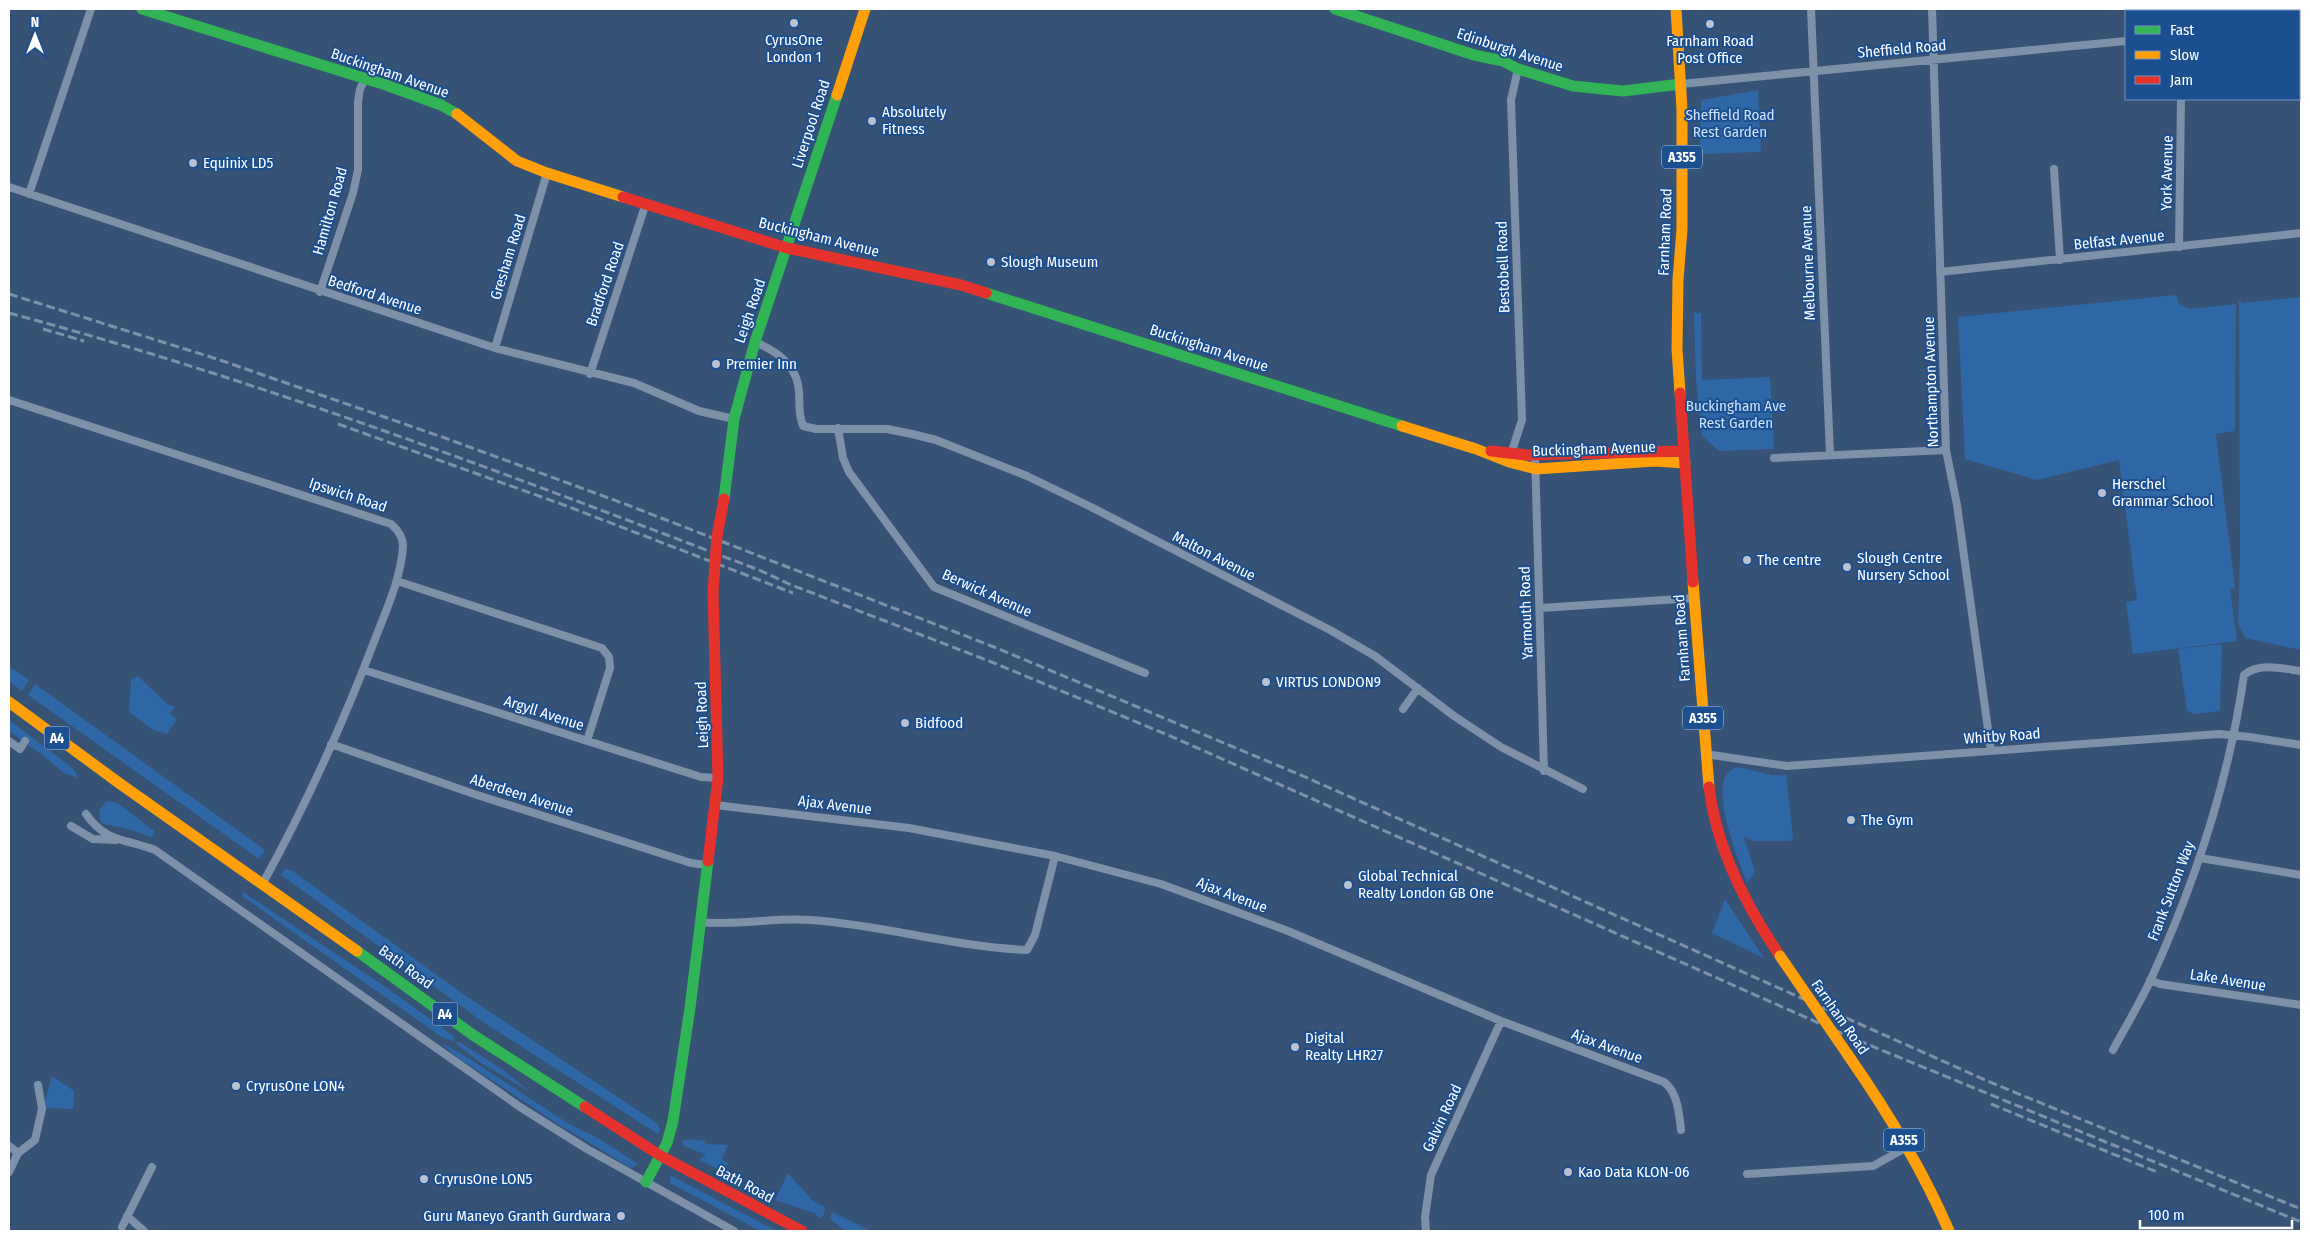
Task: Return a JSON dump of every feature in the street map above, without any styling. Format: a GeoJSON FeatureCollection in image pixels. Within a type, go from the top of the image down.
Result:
{"type":"FeatureCollection","features":[{"type":"Feature","properties":{"kind":"street"},"geometry":{"type":"LineString","coordinates":[[29,194],[92,9]]}},
{"type":"Feature","properties":{"kind":"street","name":"Buckingham Avenue"},"geometry":{"type":"LineString","coordinates":[[142,9],[365,79],[441,105],[454,112],[517,161],[547,173],[787,248],[961,286],[1476,449],[1510,458],[1536,469],[1655,461],[1685,464]]}},
{"type":"Feature","properties":{"kind":"street","name":"Liverpool Road"},"geometry":{"type":"LineString","coordinates":[[787,248],[865,9]]}},
{"type":"Feature","properties":{"kind":"street","name":"Edinburgh Avenue"},"geometry":{"type":"LineString","coordinates":[[1335,9],[1474,55],[1503,61],[1518,69],[1581,87],[1623,90],[1681,84]]}},
{"type":"Feature","properties":{"kind":"street","name":"Farnham Road"},"geometry":{"type":"LineString","coordinates":[[1676,9],[1681,84],[1682,229],[1678,280],[1677,349],[1705,754],[1712,812],[1743,896],[1760,926],[1895,1125],[1908,1147],[1949,1231]]}},
{"type":"Feature","properties":{"kind":"street","name":"Melbourne Avenue"},"geometry":{"type":"LineString","coordinates":[[1811,9],[1830,454]]}},
{"type":"Feature","properties":{"kind":"street","name":"Northampton Avenue"},"geometry":{"type":"LineString","coordinates":[[1932,9],[1946,450],[1957,504],[1991,751]]}},
{"type":"Feature","properties":{"kind":"street","name":"Sheffield Road"},"geometry":{"type":"LineString","coordinates":[[1681,84],[2125,42]]}},
{"type":"Feature","properties":{"kind":"street","name":"Bestobell Road"},"geometry":{"type":"LineString","coordinates":[[1510,458],[1522,420],[1511,100],[1518,69]]}},
{"type":"Feature","properties":{"kind":"street","name":"Hamilton Road"},"geometry":{"type":"LineString","coordinates":[[320,292],[353,193],[358,170],[358,102],[360,89],[365,79]]}},
{"type":"Feature","properties":{"kind":"street","name":"York Avenue"},"geometry":{"type":"LineString","coordinates":[[2179,247],[2182,100]]}},
{"type":"Feature","properties":{"kind":"street"},"geometry":{"type":"LineString","coordinates":[[2054,169],[2060,260]]}},
{"type":"Feature","properties":{"kind":"street","name":"Gresham Road"},"geometry":{"type":"LineString","coordinates":[[495,348],[547,173]]}},
{"type":"Feature","properties":{"kind":"street","name":"Bedford Avenue"},"geometry":{"type":"LineString","coordinates":[[9,188],[320,292],[495,348],[634,384],[699,411],[734,419]]}},
{"type":"Feature","properties":{"kind":"street","name":"Bradford Road"},"geometry":{"type":"LineString","coordinates":[[590,374],[646,203]]}},
{"type":"Feature","properties":{"kind":"street","name":"Belfast Avenue"},"geometry":{"type":"LineString","coordinates":[[1940,272],[2301,233]]}},
{"type":"Feature","properties":{"kind":"street","name":"Leigh Road"},"geometry":{"type":"LineString","coordinates":[[646,1182],[668,1143],[677,1096],[715,805],[718,778],[713,592],[717,536],[724,499],[734,419],[755,342],[787,248]]}},
{"type":"Feature","properties":{"kind":"street","name":"Malton Avenue"},"geometry":{"type":"LineString","coordinates":[[755,342],[772,349],[790,364],[799,389],[799,416],[803,426],[816,429],[887,429],[936,440],[1000,464],[1089,506],[1330,630],[1375,656],[1454,716],[1544,771],[1582,789]]}},
{"type":"Feature","properties":{"kind":"street","name":"Ipswich Road"},"geometry":{"type":"LineString","coordinates":[[9,400],[391,524],[399,531],[403,545],[397,581],[364,670],[331,744],[263,883]]}},
{"type":"Feature","properties":{"kind":"street","name":"Berwick Avenue"},"geometry":{"type":"LineString","coordinates":[[838,428],[843,458],[849,472],[934,587],[1145,673]]}},
{"type":"Feature","properties":{"kind":"street","name":"Buckingham Avenue"},"geometry":{"type":"LineString","coordinates":[[1510,458],[1535,455],[1684,450]]}},
{"type":"Feature","properties":{"kind":"street"},"geometry":{"type":"LineString","coordinates":[[1774,458],[1946,450]]}},
{"type":"Feature","properties":{"kind":"street","name":"Yarmouth Road"},"geometry":{"type":"LineString","coordinates":[[1535,455],[1544,771]]}},
{"type":"Feature","properties":{"kind":"street"},"geometry":{"type":"LineString","coordinates":[[397,581],[602,648],[609,657],[610,668],[587,741]]}},
{"type":"Feature","properties":{"kind":"street"},"geometry":{"type":"LineString","coordinates":[[1540,608],[1694,598]]}},
{"type":"Feature","properties":{"kind":"street","name":"Frank Sutton Way"},"geometry":{"type":"LineString","coordinates":[[2113,1050],[2150,980],[2200,858],[2235,735],[2244,675],[2258,668],[2301,671]]}},
{"type":"Feature","properties":{"kind":"street","name":"Argyll Avenue"},"geometry":{"type":"LineString","coordinates":[[364,670],[701,777],[718,778]]}},
{"type":"Feature","properties":{"kind":"street"},"geometry":{"type":"LineString","coordinates":[[1403,708],[1418,688]]}},
{"type":"Feature","properties":{"kind":"street","name":"Bath Road"},"geometry":{"type":"LineString","coordinates":[[9,702],[118,783],[263,883],[474,1035],[661,1156],[802,1231]]}},
{"type":"Feature","properties":{"kind":"street","name":"Whitby Road"},"geometry":{"type":"LineString","coordinates":[[1705,754],[1787,766],[2192,736],[2235,735],[2301,746]]}},
{"type":"Feature","properties":{"kind":"street"},"geometry":{"type":"LineString","coordinates":[[9,741],[20,749],[25,741]]}},
{"type":"Feature","properties":{"kind":"street","name":"Aberdeen Avenue"},"geometry":{"type":"LineString","coordinates":[[331,744],[474,794],[691,863],[707,865]]}},
{"type":"Feature","properties":{"kind":"street","name":"Ajax Avenue"},"geometry":{"type":"LineString","coordinates":[[715,805],[909,828],[1055,856],[1160,884],[1218,904],[1501,1022],[1664,1082],[1672,1088],[1678,1108],[1681,1130]]}},
{"type":"Feature","properties":{"kind":"street"},"geometry":{"type":"LineString","coordinates":[[86,814],[99,830],[116,840]]}},
{"type":"Feature","properties":{"kind":"street"},"geometry":{"type":"LineString","coordinates":[[71,826],[93,839],[116,840],[155,850],[520,1107],[581,1145],[734,1231]]}},
{"type":"Feature","properties":{"kind":"street"},"geometry":{"type":"LineString","coordinates":[[701,922],[730,924],[811,920],[968,945],[1028,950],[1035,935],[1055,856]]}},
{"type":"Feature","properties":{"kind":"street"},"geometry":{"type":"LineString","coordinates":[[2200,858],[2301,875]]}},
{"type":"Feature","properties":{"kind":"street","name":"Lake Avenue"},"geometry":{"type":"LineString","coordinates":[[2150,980],[2160,984],[2301,1005]]}},
{"type":"Feature","properties":{"kind":"street","name":"Galvin Road"},"geometry":{"type":"LineString","coordinates":[[1426,1231],[1425,1217],[1431,1175],[1501,1022]]}},
{"type":"Feature","properties":{"kind":"street"},"geometry":{"type":"LineString","coordinates":[[9,1172],[18,1153],[35,1140],[42,1109],[38,1085]]}},
{"type":"Feature","properties":{"kind":"street"},"geometry":{"type":"LineString","coordinates":[[9,1146],[18,1153]]}},
{"type":"Feature","properties":{"kind":"street"},"geometry":{"type":"LineString","coordinates":[[1746,1174],[1873,1166],[1908,1147]]}},
{"type":"Feature","properties":{"kind":"street"},"geometry":{"type":"LineString","coordinates":[[122,1227],[152,1167]]}},
{"type":"Feature","properties":{"kind":"street"},"geometry":{"type":"LineString","coordinates":[[1766,1174],[1766,1182]]}},
{"type":"Feature","properties":{"kind":"street"},"geometry":{"type":"LineString","coordinates":[[127,1216],[144,1231]]}},
{"type":"Feature","properties":{"kind":"green space","name":"Sheffield Road Rest Garden"},"geometry":{"type":"Polygon","coordinates":[[[1758,90],[1761,152],[1700,154],[1701,100],[1758,90]]]}},
{"type":"Feature","properties":{"kind":"green space"},"geometry":{"type":"Polygon","coordinates":[[[2176,295],[2179,304],[2189,309],[2236,304],[2235,431],[2216,434],[2235,588],[2230,589],[2237,641],[2133,654],[2126,602],[2137,600],[2119,460],[2037,480],[1965,459],[1958,317],[2176,295]]]}},
{"type":"Feature","properties":{"kind":"green space"},"geometry":{"type":"Polygon","coordinates":[[[2301,297],[2301,650],[2245,638],[2238,623],[2240,556],[2239,300],[2243,303],[2301,297]]]}},
{"type":"Feature","properties":{"kind":"green space","name":"Buckingham Ave Rest Garden"},"geometry":{"type":"Polygon","coordinates":[[[1694,313],[1701,313],[1702,380],[1770,377],[1774,449],[1719,451],[1702,436],[1696,381],[1694,313]]]}},
{"type":"Feature","properties":{"kind":"green space"},"geometry":{"type":"Polygon","coordinates":[[[2222,644],[2220,711],[2195,714],[2187,711],[2178,649],[2222,644]]]}},
{"type":"Feature","properties":{"kind":"green space"},"geometry":{"type":"Polygon","coordinates":[[[9,666],[29,680],[22,691],[9,681],[9,666]]]}},
{"type":"Feature","properties":{"kind":"green space"},"geometry":{"type":"Polygon","coordinates":[[[138,676],[167,704],[175,707],[170,714],[177,719],[167,734],[153,730],[129,712],[131,680],[138,676]]]}},
{"type":"Feature","properties":{"kind":"green space"},"geometry":{"type":"Polygon","coordinates":[[[35,684],[265,850],[259,859],[28,695],[35,684]]]}},
{"type":"Feature","properties":{"kind":"green space"},"geometry":{"type":"Polygon","coordinates":[[[9,720],[70,766],[78,778],[64,773],[9,731],[9,720]]]}},
{"type":"Feature","properties":{"kind":"green space"},"geometry":{"type":"Polygon","coordinates":[[[1740,767],[1770,775],[1786,775],[1793,838],[1790,841],[1754,841],[1744,837],[1755,872],[1747,883],[1731,838],[1723,800],[1723,784],[1729,772],[1740,767]]]}},
{"type":"Feature","properties":{"kind":"green space"},"geometry":{"type":"Polygon","coordinates":[[[107,801],[118,803],[154,831],[152,837],[128,829],[103,824],[100,820],[99,810],[107,801]]]}},
{"type":"Feature","properties":{"kind":"green space"},"geometry":{"type":"Polygon","coordinates":[[[285,869],[291,870],[463,994],[657,1123],[660,1130],[658,1134],[480,1020],[281,875],[285,869]]]}},
{"type":"Feature","properties":{"kind":"green space"},"geometry":{"type":"Polygon","coordinates":[[[243,892],[390,990],[455,1037],[453,1041],[443,1038],[242,896],[243,892]]]}},
{"type":"Feature","properties":{"kind":"green space"},"geometry":{"type":"Polygon","coordinates":[[[1725,899],[1764,958],[1712,933],[1725,899]]]}},
{"type":"Feature","properties":{"kind":"green space"},"geometry":{"type":"Polygon","coordinates":[[[458,1041],[503,1070],[532,1093],[481,1063],[456,1044],[458,1041]]]}},
{"type":"Feature","properties":{"kind":"green space"},"geometry":{"type":"Polygon","coordinates":[[[442,1043],[569,1124],[598,1138],[638,1164],[631,1168],[558,1124],[454,1055],[442,1043]]]}},
{"type":"Feature","properties":{"kind":"green space"},"geometry":{"type":"Polygon","coordinates":[[[52,1076],[74,1091],[73,1109],[43,1108],[52,1076]]]}},
{"type":"Feature","properties":{"kind":"green space"},"geometry":{"type":"Polygon","coordinates":[[[691,1139],[704,1141],[706,1144],[728,1145],[722,1159],[729,1164],[719,1170],[699,1160],[706,1155],[682,1145],[683,1141],[691,1139]]]}},
{"type":"Feature","properties":{"kind":"green space"},"geometry":{"type":"Polygon","coordinates":[[[788,1173],[813,1201],[825,1207],[824,1215],[820,1218],[814,1213],[775,1200],[788,1173]]]}},
{"type":"Feature","properties":{"kind":"green space"},"geometry":{"type":"Polygon","coordinates":[[[670,1175],[777,1231],[760,1231],[670,1183],[670,1175]]]}},
{"type":"Feature","properties":{"kind":"green space"},"geometry":{"type":"Polygon","coordinates":[[[832,1212],[871,1231],[845,1231],[830,1219],[832,1212]]]}},
{"type":"Feature","properties":{"kind":"railway"},"geometry":{"type":"LineString","coordinates":[[9,294],[217,359],[445,438],[625,504],[994,647],[1303,776],[1992,1083],[2301,1209]]}},
{"type":"Feature","properties":{"kind":"railway"},"geometry":{"type":"LineString","coordinates":[[9,313],[104,340],[293,399],[480,465],[759,570],[789,584],[989,661],[1168,735],[1857,1040],[2301,1222]]}},
{"type":"Feature","properties":{"kind":"railway"},"geometry":{"type":"LineString","coordinates":[[43,329],[84,341]]}},
{"type":"Feature","properties":{"kind":"railway"},"geometry":{"type":"LineString","coordinates":[[338,424],[564,505],[793,593]]}},
{"type":"Feature","properties":{"kind":"railway"},"geometry":{"type":"LineString","coordinates":[[1991,1104],[2157,1172]]}},
{"type":"Feature","properties":{"kind":"traffic: fast"},"geometry":{"type":"LineString","coordinates":[[142,9],[386,85],[441,105],[457,114]]}},
{"type":"Feature","properties":{"kind":"traffic: fast"},"geometry":{"type":"LineString","coordinates":[[1335,9],[1474,55],[1503,61],[1518,69],[1573,86],[1623,91],[1681,84]]}},
{"type":"Feature","properties":{"kind":"traffic: fast"},"geometry":{"type":"LineString","coordinates":[[724,499],[734,419],[755,342],[837,95]]}},
{"type":"Feature","properties":{"kind":"traffic: fast"},"geometry":{"type":"LineString","coordinates":[[986,293],[1402,426]]}},
{"type":"Feature","properties":{"kind":"traffic: fast"},"geometry":{"type":"LineString","coordinates":[[646,1182],[667,1143],[673,1121],[690,1008],[708,861]]}},
{"type":"Feature","properties":{"kind":"traffic: fast"},"geometry":{"type":"LineString","coordinates":[[357,951],[473,1035],[585,1107]]}},
{"type":"Feature","properties":{"kind":"traffic: slow"},"geometry":{"type":"LineString","coordinates":[[837,95],[865,9]]}},
{"type":"Feature","properties":{"kind":"traffic: slow"},"geometry":{"type":"LineString","coordinates":[[1676,9],[1682,110],[1682,229],[1678,280],[1677,349],[1680,393]]}},
{"type":"Feature","properties":{"kind":"traffic: slow"},"geometry":{"type":"LineString","coordinates":[[457,114],[517,161],[547,173],[623,197]]}},
{"type":"Feature","properties":{"kind":"traffic: slow"},"geometry":{"type":"LineString","coordinates":[[1402,426],[1476,449],[1509,462],[1536,469],[1655,461],[1685,463]]}},
{"type":"Feature","properties":{"kind":"traffic: slow"},"geometry":{"type":"LineString","coordinates":[[1693,582],[1709,787]]}},
{"type":"Feature","properties":{"kind":"traffic: slow"},"geometry":{"type":"LineString","coordinates":[[9,702],[119,783],[357,951]]}},
{"type":"Feature","properties":{"kind":"traffic: slow"},"geometry":{"type":"LineString","coordinates":[[1780,956],[1848,1055]]}},
{"type":"Feature","properties":{"kind":"traffic: slow"},"geometry":{"type":"LineString","coordinates":[[1848,1055],[1903,1140],[1949,1231]]}},
{"type":"Feature","properties":{"kind":"traffic: jam"},"geometry":{"type":"LineString","coordinates":[[623,197],[787,248],[961,285],[986,293]]}},
{"type":"Feature","properties":{"kind":"traffic: jam"},"geometry":{"type":"LineString","coordinates":[[1680,393],[1693,582]]}},
{"type":"Feature","properties":{"kind":"traffic: jam"},"geometry":{"type":"LineString","coordinates":[[1491,451],[1527,455],[1684,451]]}},
{"type":"Feature","properties":{"kind":"traffic: jam"},"geometry":{"type":"LineString","coordinates":[[713,592],[717,536],[724,499]]}},
{"type":"Feature","properties":{"kind":"traffic: jam"},"geometry":{"type":"LineString","coordinates":[[708,861],[718,778],[713,592]]}},
{"type":"Feature","properties":{"kind":"traffic: jam"},"geometry":{"type":"LineString","coordinates":[[1709,787],[1718,832],[1734,876],[1744,897],[1780,956]]}},
{"type":"Feature","properties":{"kind":"traffic: jam"},"geometry":{"type":"LineString","coordinates":[[585,1107],[661,1156],[802,1231]]}},
{"type":"Feature","properties":{"kind":"place","name":"CyrusOne London 1"},"geometry":{"type":"Point","coordinates":[794,23]}},
{"type":"Feature","properties":{"kind":"place","name":"Farnham Road Post Office"},"geometry":{"type":"Point","coordinates":[1710,24]}},
{"type":"Feature","properties":{"kind":"place","name":"Absolutely Fitness"},"geometry":{"type":"Point","coordinates":[872,121]}},
{"type":"Feature","properties":{"kind":"place","name":"Equinix LD5"},"geometry":{"type":"Point","coordinates":[193,163]}},
{"type":"Feature","properties":{"kind":"place","name":"Slough Museum"},"geometry":{"type":"Point","coordinates":[991,262]}},
{"type":"Feature","properties":{"kind":"place","name":"Premier Inn"},"geometry":{"type":"Point","coordinates":[716,364]}},
{"type":"Feature","properties":{"kind":"place","name":"Herschel Grammar School"},"geometry":{"type":"Point","coordinates":[2102,493]}},
{"type":"Feature","properties":{"kind":"place","name":"The centre"},"geometry":{"type":"Point","coordinates":[1747,560]}},
{"type":"Feature","properties":{"kind":"place","name":"Slough Centre Nursery School"},"geometry":{"type":"Point","coordinates":[1847,567]}},
{"type":"Feature","properties":{"kind":"place","name":"VIRTUS LONDON9"},"geometry":{"type":"Point","coordinates":[1266,682]}},
{"type":"Feature","properties":{"kind":"place","name":"Bidfood"},"geometry":{"type":"Point","coordinates":[905,723]}},
{"type":"Feature","properties":{"kind":"place","name":"The Gym"},"geometry":{"type":"Point","coordinates":[1851,820]}},
{"type":"Feature","properties":{"kind":"place","name":"Global Technical Realty London GB One"},"geometry":{"type":"Point","coordinates":[1348,885]}},
{"type":"Feature","properties":{"kind":"place","name":"Digital Realty LHR27"},"geometry":{"type":"Point","coordinates":[1295,1047]}},
{"type":"Feature","properties":{"kind":"place","name":"CryrusOne LON4"},"geometry":{"type":"Point","coordinates":[236,1086]}},
{"type":"Feature","properties":{"kind":"place","name":"Kao Data KLON-06"},"geometry":{"type":"Point","coordinates":[1568,1172]}},
{"type":"Feature","properties":{"kind":"place","name":"CryrusOne LON5"},"geometry":{"type":"Point","coordinates":[424,1179]}},
{"type":"Feature","properties":{"kind":"place","name":"Guru Maneyo Granth Gurdwara"},"geometry":{"type":"Point","coordinates":[621,1216]}}]}
